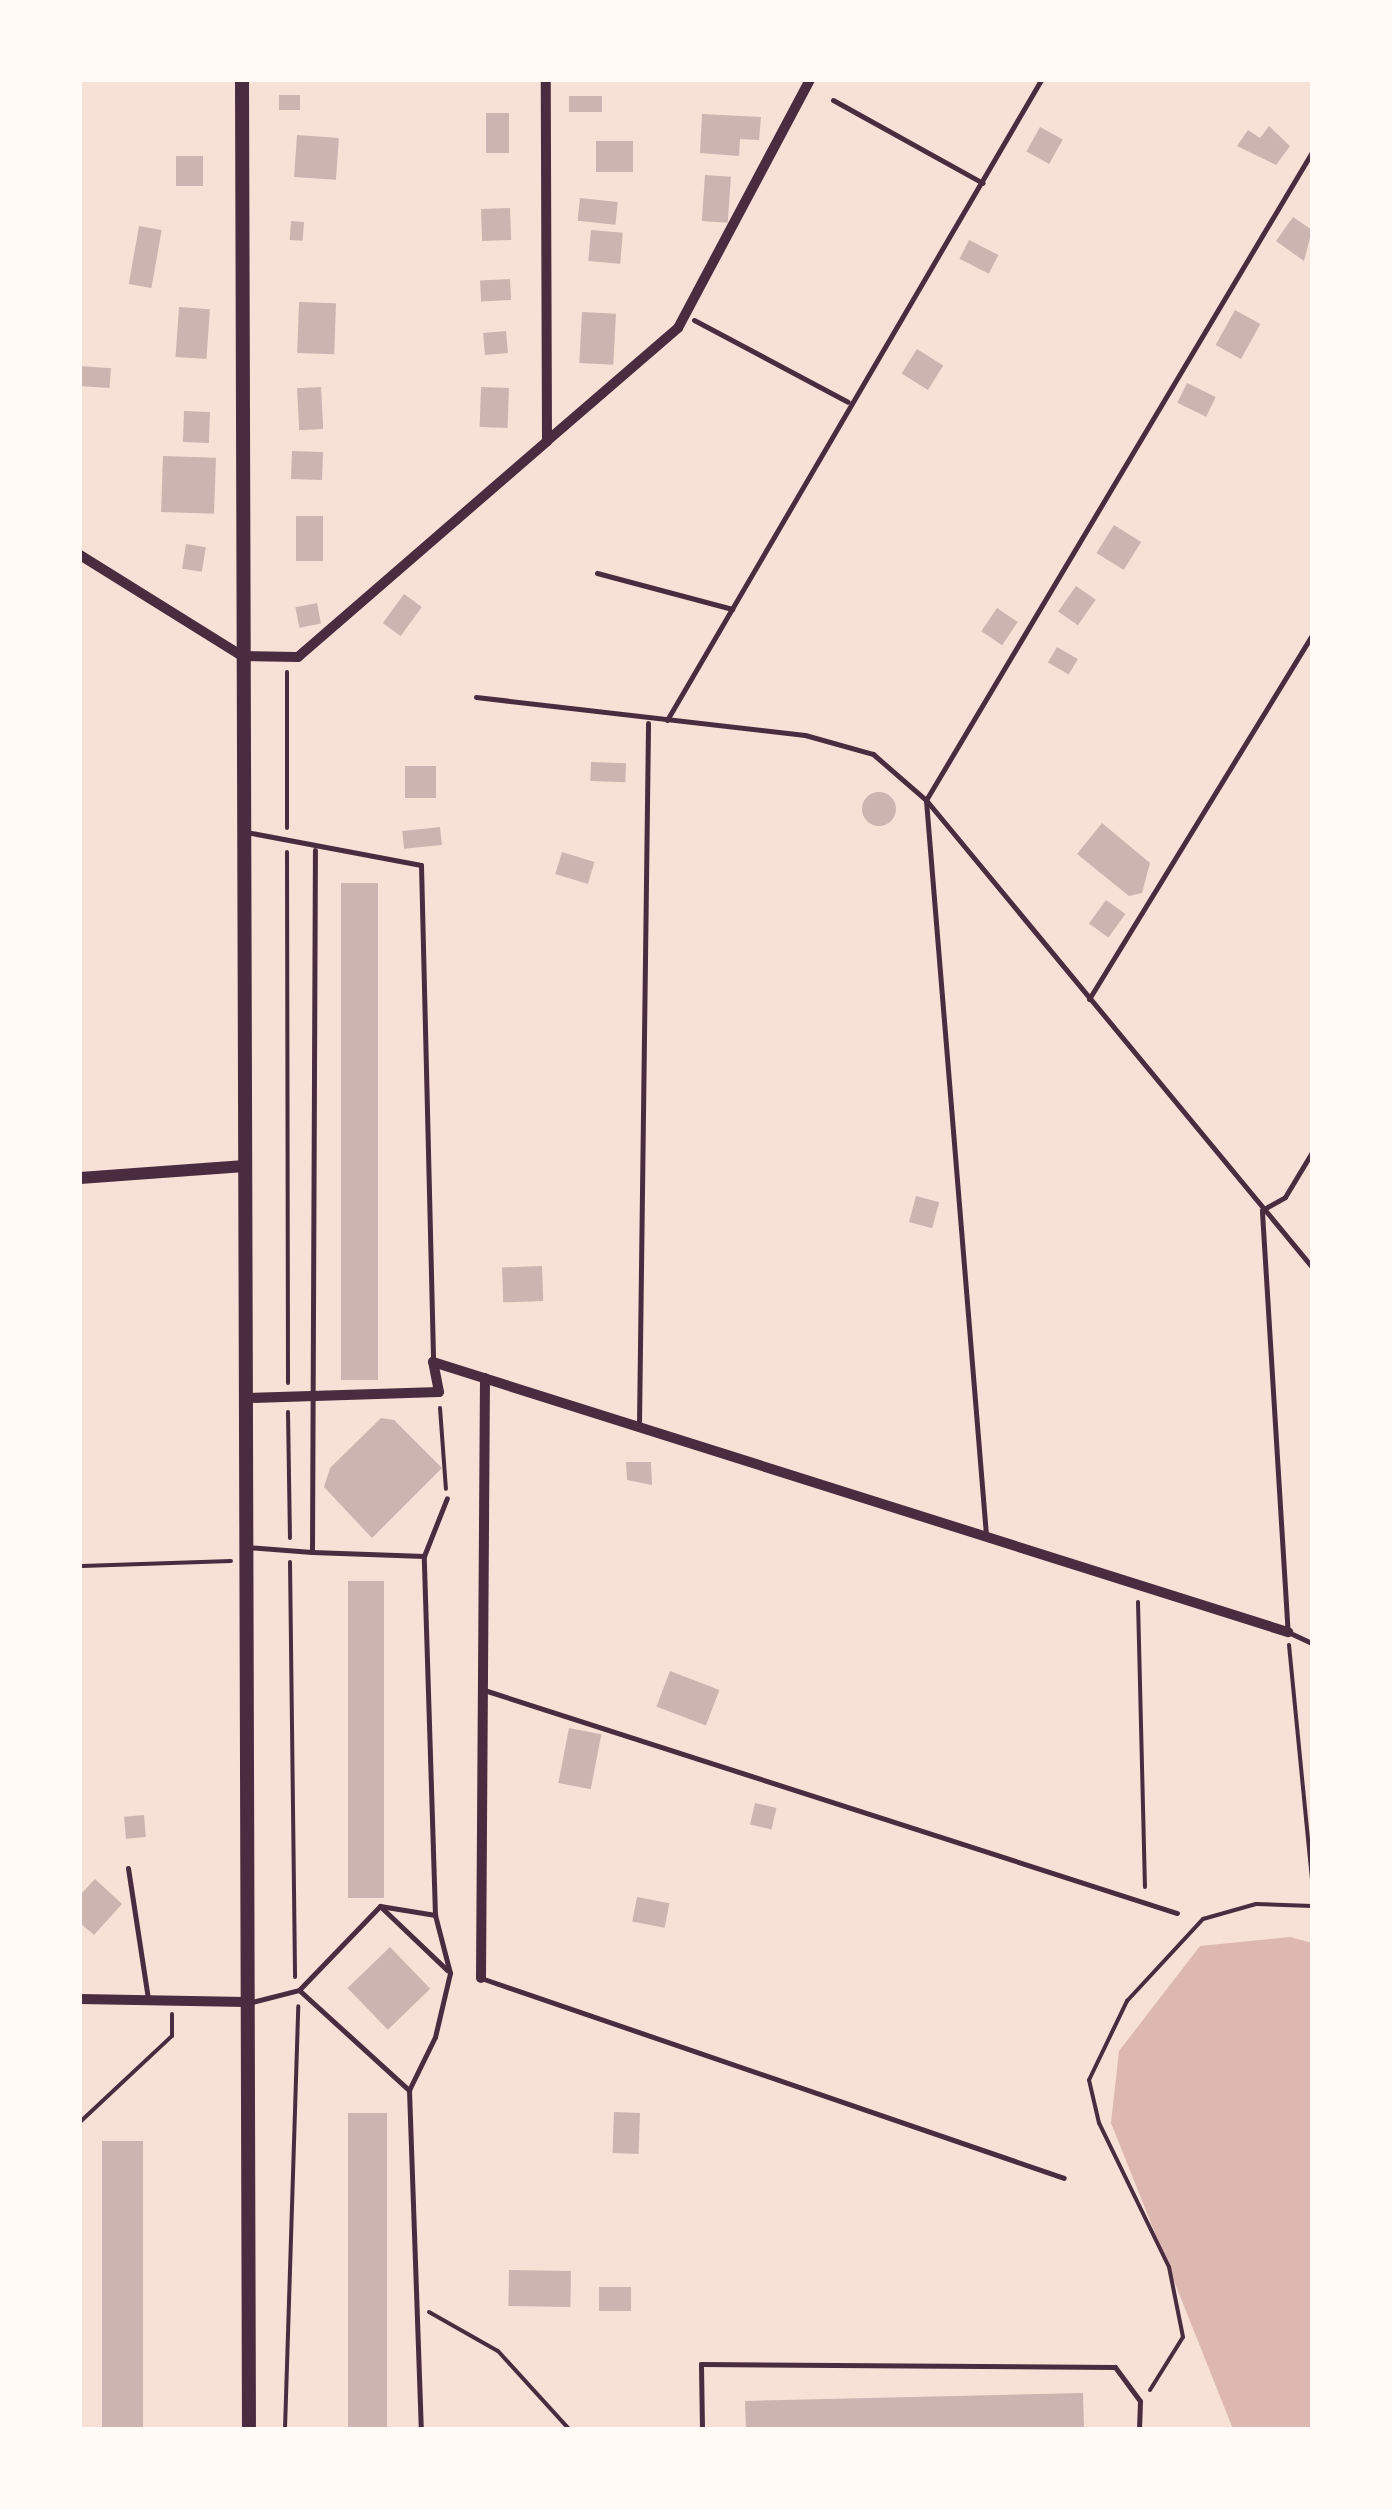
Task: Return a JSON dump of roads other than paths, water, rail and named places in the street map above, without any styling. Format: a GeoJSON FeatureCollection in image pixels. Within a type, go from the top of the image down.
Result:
{"type":"FeatureCollection","features":[{"type":"Feature","properties":{"kind":"main road"},"geometry":{"type":"LineString","coordinates":[[242,80],[245,1166],[250,1398],[245,1546],[250,2429]]}},
{"type":"Feature","properties":{"kind":"street"},"geometry":{"type":"LineString","coordinates":[[546,80],[547,441]]}},
{"type":"Feature","properties":{"kind":"street"},"geometry":{"type":"LineString","coordinates":[[80,555],[242,656],[298,658],[678,328],[810,80]]}},
{"type":"Feature","properties":{"kind":"street"},"geometry":{"type":"LineString","coordinates":[[80,1178],[245,1166]]}},
{"type":"Feature","properties":{"kind":"street"},"geometry":{"type":"LineString","coordinates":[[250,1398],[439,1392],[433,1362],[1288,1632]]}},
{"type":"Feature","properties":{"kind":"street"},"geometry":{"type":"LineString","coordinates":[[481,1978],[485,1378]]}},
{"type":"Feature","properties":{"kind":"street"},"geometry":{"type":"LineString","coordinates":[[80,1999],[246,2002]]}},
{"type":"Feature","properties":{"kind":"lane"},"geometry":{"type":"LineString","coordinates":[[667,720],[848,402],[983,183],[1041,80]]}},
{"type":"Feature","properties":{"kind":"lane"},"geometry":{"type":"LineString","coordinates":[[833,100],[983,183]]}},
{"type":"Feature","properties":{"kind":"lane"},"geometry":{"type":"LineString","coordinates":[[986,1534],[926,800],[1312,152]]}},
{"type":"Feature","properties":{"kind":"lane"},"geometry":{"type":"LineString","coordinates":[[694,320],[848,402]]}},
{"type":"Feature","properties":{"kind":"lane"},"geometry":{"type":"LineString","coordinates":[[597,573],[732,608]]}},
{"type":"Feature","properties":{"kind":"lane"},"geometry":{"type":"LineString","coordinates":[[1089,998],[1312,635]]}},
{"type":"Feature","properties":{"kind":"lane"},"geometry":{"type":"LineString","coordinates":[[476,697],[648,722],[667,720],[805,735],[873,754],[926,800],[1312,1268]]}},
{"type":"Feature","properties":{"kind":"lane"},"geometry":{"type":"LineString","coordinates":[[639,1424],[648,722]]}},
{"type":"Feature","properties":{"kind":"lane"},"geometry":{"type":"LineString","coordinates":[[243,832],[286,833],[316,850],[421,865],[433,1362]]}},
{"type":"Feature","properties":{"kind":"lane"},"geometry":{"type":"LineString","coordinates":[[312,1552],[318,1394],[316,850]]}},
{"type":"Feature","properties":{"kind":"lane"},"geometry":{"type":"LineString","coordinates":[[1262,1210],[1285,1197],[1312,1152]]}},
{"type":"Feature","properties":{"kind":"lane"},"geometry":{"type":"LineString","coordinates":[[1262,1210],[1288,1632],[1312,1643]]}},
{"type":"Feature","properties":{"kind":"lane"},"geometry":{"type":"LineString","coordinates":[[421,2429],[408,2090],[435,2037],[450,1972],[435,1915],[424,1556],[447,1498]]}},
{"type":"Feature","properties":{"kind":"lane"},"geometry":{"type":"LineString","coordinates":[[245,1546],[424,1556]]}},
{"type":"Feature","properties":{"kind":"lane"},"geometry":{"type":"LineString","coordinates":[[481,1689],[1177,1912]]}},
{"type":"Feature","properties":{"kind":"lane"},"geometry":{"type":"LineString","coordinates":[[128,1868],[148,1999]]}},
{"type":"Feature","properties":{"kind":"lane"},"geometry":{"type":"LineString","coordinates":[[380,1906],[435,1915]]}},
{"type":"Feature","properties":{"kind":"lane"},"geometry":{"type":"LineString","coordinates":[[246,2002],[299,1990],[380,1906]]}},
{"type":"Feature","properties":{"kind":"lane"},"geometry":{"type":"LineString","coordinates":[[380,1906],[450,1972]]}},
{"type":"Feature","properties":{"kind":"lane"},"geometry":{"type":"LineString","coordinates":[[481,1978],[1064,2178]]}},
{"type":"Feature","properties":{"kind":"lane"},"geometry":{"type":"LineString","coordinates":[[299,1990],[408,2090]]}},
{"type":"Feature","properties":{"kind":"lane"},"geometry":{"type":"LineString","coordinates":[[702,2429],[701,2364],[1115,2367],[1140,2402],[1138,2429]]}}]}
